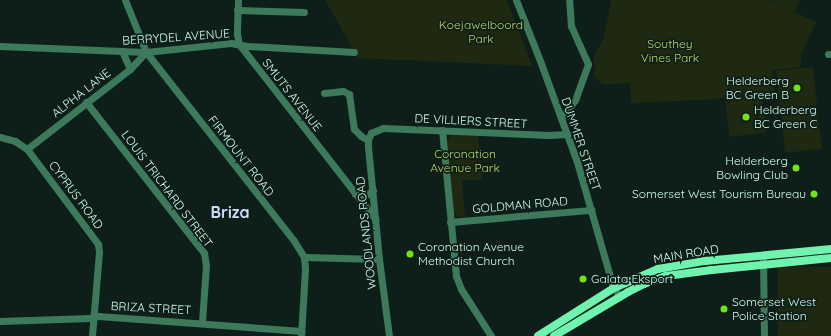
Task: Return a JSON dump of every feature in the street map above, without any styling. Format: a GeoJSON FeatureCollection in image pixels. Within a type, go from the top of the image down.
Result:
{"type":"FeatureCollection","features":[{"type":"Feature","properties":{"kind":"main road","name":"MAIN ROAD"},"geometry":{"type":"LineString","coordinates":[[554,336],[619,297],[644,284],[666,276],[831,249]]}},
{"type":"Feature","properties":{"kind":"main road","name":"MAIN ROAD"},"geometry":{"type":"LineString","coordinates":[[538,336],[614,288],[658,269],[705,261],[831,258]]}},
{"type":"Feature","properties":{"kind":"street","name":"FIRMOUNT ROAD"},"geometry":{"type":"LineString","coordinates":[[125,0],[146,52],[294,241],[304,257]]}},
{"type":"Feature","properties":{"kind":"street"},"geometry":{"type":"LineString","coordinates":[[238,0],[237,34],[239,44]]}},
{"type":"Feature","properties":{"kind":"street","name":"DUMMER STREET"},"geometry":{"type":"LineString","coordinates":[[516,0],[567,134],[614,288],[619,297]]}},
{"type":"Feature","properties":{"kind":"street"},"geometry":{"type":"LineString","coordinates":[[561,118],[575,100],[588,64],[571,26],[569,0]]}},
{"type":"Feature","properties":{"kind":"street"},"geometry":{"type":"LineString","coordinates":[[237,10],[304,12]]}},
{"type":"Feature","properties":{"kind":"street","name":"BERRYDEL AVENUE"},"geometry":{"type":"LineString","coordinates":[[0,46],[146,52],[231,43],[354,52]]}},
{"type":"Feature","properties":{"kind":"street","name":"SMUTS AVENUE"},"geometry":{"type":"LineString","coordinates":[[239,44],[376,220]]}},
{"type":"Feature","properties":{"kind":"street"},"geometry":{"type":"LineString","coordinates":[[122,51],[130,69]]}},
{"type":"Feature","properties":{"kind":"street","name":"ALPHA LANE"},"geometry":{"type":"LineString","coordinates":[[27,149],[130,69],[146,52]]}},
{"type":"Feature","properties":{"kind":"street"},"geometry":{"type":"LineString","coordinates":[[324,93],[343,92],[349,94],[354,129],[360,136],[368,140]]}},
{"type":"Feature","properties":{"kind":"street","name":"LOUIS TRICHARD STREET"},"geometry":{"type":"LineString","coordinates":[[86,102],[204,253],[206,265],[202,322]]}},
{"type":"Feature","properties":{"kind":"street","name":"DE VILLIERS STREET"},"geometry":{"type":"LineString","coordinates":[[368,140],[374,131],[383,128],[549,136],[567,134]]}},
{"type":"Feature","properties":{"kind":"street"},"geometry":{"type":"LineString","coordinates":[[442,130],[450,222],[458,283],[491,336]]}},
{"type":"Feature","properties":{"kind":"street","name":"CYPRUS ROAD"},"geometry":{"type":"LineString","coordinates":[[0,137],[15,141],[27,149],[98,244],[92,336]]}},
{"type":"Feature","properties":{"kind":"street","name":"WOODLANDS ROAD"},"geometry":{"type":"LineString","coordinates":[[368,140],[379,260],[389,336]]}},
{"type":"Feature","properties":{"kind":"street"},"geometry":{"type":"LineString","coordinates":[[355,194],[365,196],[373,190]]}},
{"type":"Feature","properties":{"kind":"street","name":"GOLDMAN ROAD"},"geometry":{"type":"LineString","coordinates":[[450,222],[591,210]]}},
{"type":"Feature","properties":{"kind":"street"},"geometry":{"type":"LineString","coordinates":[[301,333],[305,269],[304,257],[379,260]]}},
{"type":"Feature","properties":{"kind":"street"},"geometry":{"type":"LineString","coordinates":[[763,260],[764,336]]}},
{"type":"Feature","properties":{"kind":"street","name":"BRIZA STREET"},"geometry":{"type":"LineString","coordinates":[[0,321],[94,317],[202,322],[301,333]]}},
{"type":"Feature","properties":{"kind":"green space","name":"Koejawelboord Park"},"geometry":{"type":"Polygon","coordinates":[[[325,0],[507,0],[532,66],[358,58],[325,0]]]}},
{"type":"Feature","properties":{"kind":"green space","name":"Southey Vines Park"},"geometry":{"type":"Polygon","coordinates":[[[611,0],[769,0],[786,8],[772,0],[800,0],[794,12],[816,22],[801,55],[801,67],[772,70],[775,93],[702,100],[631,103],[630,83],[603,84],[593,75],[595,68],[593,58],[604,38],[611,0]]]}},
{"type":"Feature","properties":{"kind":"green space","name":"Helderberg BC Green B"},"geometry":{"type":"Polygon","coordinates":[[[813,67],[817,105],[780,109],[776,71],[813,67]]]}},
{"type":"Feature","properties":{"kind":"green space","name":"Helderberg BC Green C"},"geometry":{"type":"Polygon","coordinates":[[[762,95],[766,133],[729,137],[725,99],[762,95]]]}},
{"type":"Feature","properties":{"kind":"green space"},"geometry":{"type":"Polygon","coordinates":[[[818,112],[822,149],[785,153],[781,116],[818,112]]]}},
{"type":"Feature","properties":{"kind":"green space","name":"Coronation Avenue Park"},"geometry":{"type":"Polygon","coordinates":[[[453,135],[478,136],[482,179],[462,181],[465,217],[458,217],[453,212],[447,142],[453,135]]]}},
{"type":"Feature","properties":{"kind":"green space"},"geometry":{"type":"Polygon","coordinates":[[[778,267],[831,267],[831,336],[778,336],[778,267]]]}},
{"type":"Feature","properties":{"kind":"place","name":"Helderberg BC Green B"},"geometry":{"type":"Point","coordinates":[797,88]}},
{"type":"Feature","properties":{"kind":"place","name":"Helderberg BC Green C"},"geometry":{"type":"Point","coordinates":[746,117]}},
{"type":"Feature","properties":{"kind":"place","name":"Helderberg Bowling Club"},"geometry":{"type":"Point","coordinates":[796,168]}},
{"type":"Feature","properties":{"kind":"place","name":"Somerset West Tourism Bureau"},"geometry":{"type":"Point","coordinates":[814,194]}},
{"type":"Feature","properties":{"kind":"place","name":"Coronation Avenue Methodist Church"},"geometry":{"type":"Point","coordinates":[410,254]}},
{"type":"Feature","properties":{"kind":"place","name":"Galata Eksport"},"geometry":{"type":"Point","coordinates":[583,279]}},
{"type":"Feature","properties":{"kind":"place","name":"Somerset West Police Station"},"geometry":{"type":"Point","coordinates":[724,309]}},
{"type":"Feature","properties":{"kind":"district","name":"Briza"},"geometry":{"type":"Point","coordinates":[230,212]}}]}
